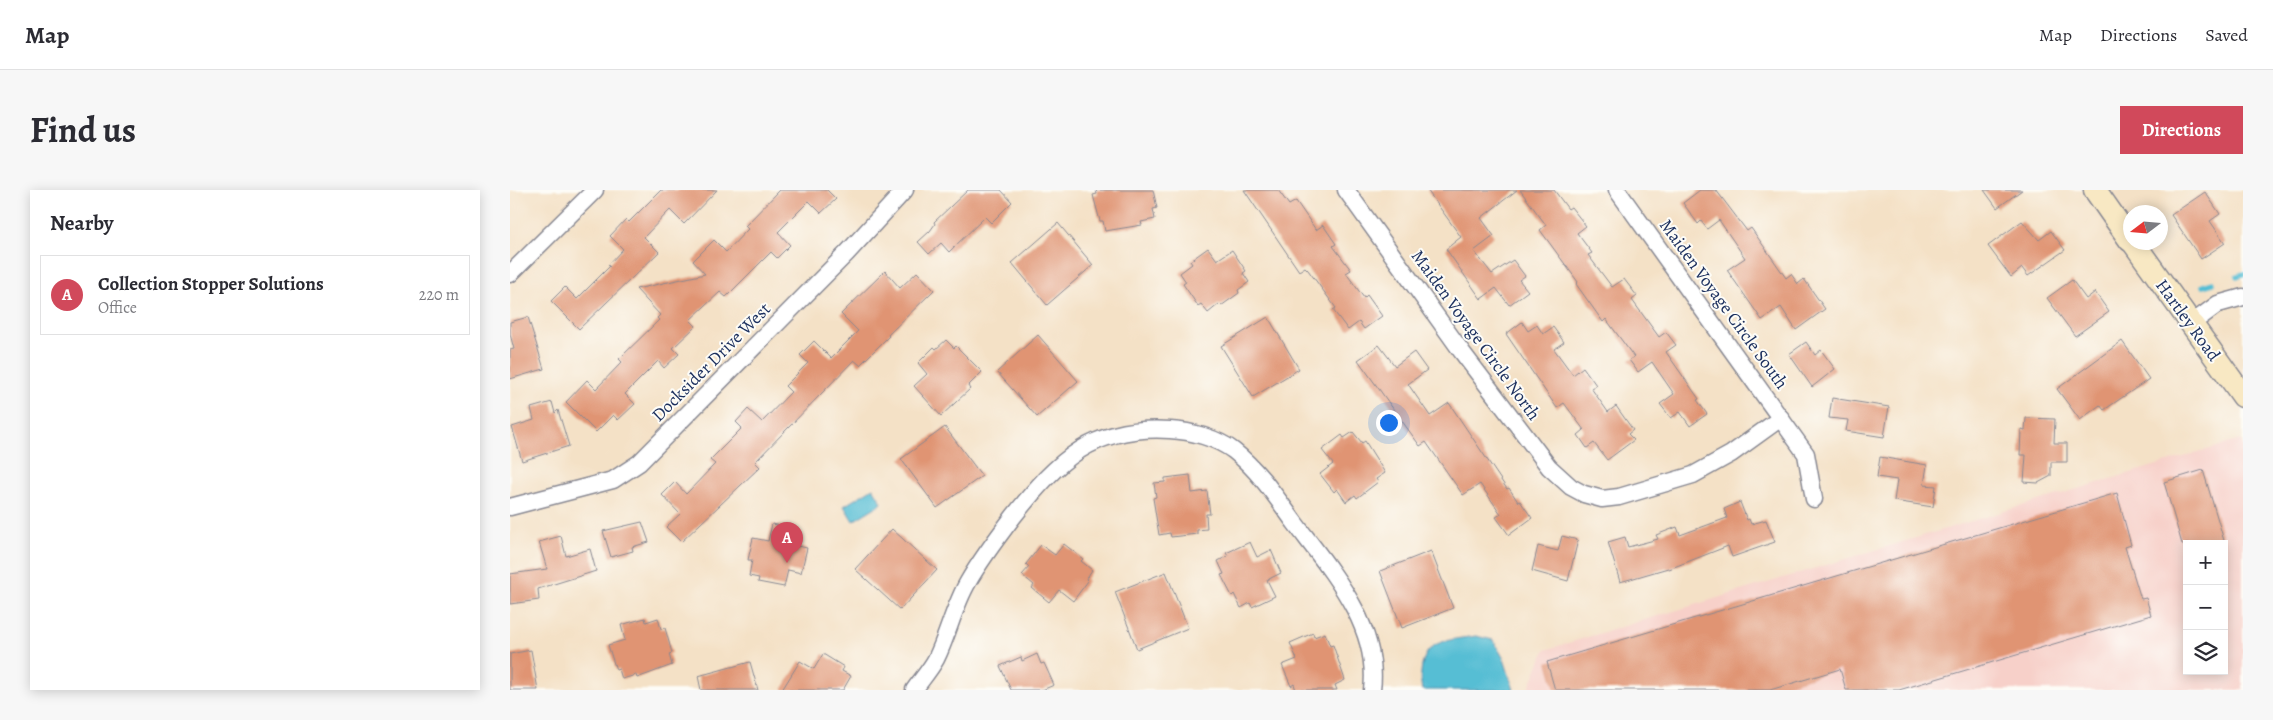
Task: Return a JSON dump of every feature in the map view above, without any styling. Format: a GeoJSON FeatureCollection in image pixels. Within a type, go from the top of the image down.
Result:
{"type":"FeatureCollection","features":[{"type":"Feature","properties":{"kind":"street"},"geometry":{"type":"LineString","coordinates":[[510,274],[595,190]]}},
{"type":"Feature","properties":{"kind":"street","name":"Docksider Drive West"},"geometry":{"type":"LineString","coordinates":[[510,508],[613,480],[639,463],[847,253],[905,190]]}},
{"type":"Feature","properties":{"kind":"street","name":"Maiden Voyage Circle North"},"geometry":{"type":"LineString","coordinates":[[1346,190],[1456,344],[1549,467],[1571,487],[1584,494],[1602,499],[1619,498],[1693,475],[1731,454],[1781,418]]}},
{"type":"Feature","properties":{"kind":"street","name":"Maiden Voyage Circle South"},"geometry":{"type":"LineString","coordinates":[[1617,190],[1806,454],[1814,499]]}},
{"type":"Feature","properties":{"kind":"street","name":"Hartley Road"},"geometry":{"type":"LineString","coordinates":[[2095,190],[2123,229]]}},
{"type":"Feature","properties":{"kind":"street","name":"Hartley Road"},"geometry":{"type":"LineString","coordinates":[[2138,250],[2243,396]]}},
{"type":"Feature","properties":{"kind":"street"},"geometry":{"type":"LineString","coordinates":[[2191,324],[2218,304],[2243,297]]}},
{"type":"Feature","properties":{"kind":"street"},"geometry":{"type":"LineString","coordinates":[[914,690],[935,660],[967,584],[989,549],[1038,485],[1061,463],[1089,444],[1117,433],[1146,428],[1176,430],[1207,437],[1232,450],[1260,476],[1349,599],[1364,627],[1373,668],[1372,690]]}},
{"type":"Feature","properties":{"kind":"shaded area"},"geometry":{"type":"Polygon","coordinates":[[[2240,440],[2243,445],[2243,690],[1528,690],[1545,650],[2240,440]]]}},
{"type":"Feature","properties":{"kind":"water"},"geometry":{"type":"Polygon","coordinates":[[[873,488],[882,503],[853,521],[844,506],[873,488]]]}},
{"type":"Feature","properties":{"kind":"water"},"geometry":{"type":"Polygon","coordinates":[[[1476,636],[1493,640],[1504,659],[1514,690],[1422,690],[1422,664],[1427,652],[1432,647],[1446,641],[1476,636]]]}},
{"type":"Feature","properties":{"kind":"building"},"geometry":{"type":"Polygon","coordinates":[[[661,190],[717,190],[684,224],[670,210],[644,237],[659,252],[579,329],[551,301],[565,287],[577,299],[610,266],[608,265],[623,249],[610,236],[626,219],[629,222],[661,190]]]}},
{"type":"Feature","properties":{"kind":"building"},"geometry":{"type":"Polygon","coordinates":[[[780,190],[827,190],[836,199],[821,213],[809,201],[778,232],[790,245],[777,258],[771,252],[726,297],[720,292],[690,320],[696,326],[673,348],[679,354],[664,368],[658,361],[625,394],[635,404],[618,420],[613,415],[596,432],[566,402],[587,380],[596,389],[622,362],[619,359],[659,320],[657,318],[660,315],[636,289],[705,274],[693,261],[714,240],[726,252],[748,229],[745,226],[780,190]]]}},
{"type":"Feature","properties":{"kind":"building"},"geometry":{"type":"Polygon","coordinates":[[[968,190],[1001,190],[1012,202],[991,223],[985,217],[949,252],[941,243],[929,254],[918,242],[930,231],[935,224],[934,222],[968,190]]]}},
{"type":"Feature","properties":{"kind":"building"},"geometry":{"type":"Polygon","coordinates":[[[1096,190],[1153,190],[1157,208],[1153,209],[1155,219],[1141,222],[1142,225],[1105,231],[1103,221],[1100,221],[1093,195],[1097,194],[1096,190]]]}},
{"type":"Feature","properties":{"kind":"building"},"geometry":{"type":"Polygon","coordinates":[[[1244,190],[1278,190],[1289,205],[1296,201],[1316,230],[1323,225],[1336,244],[1333,246],[1351,270],[1346,273],[1364,298],[1367,295],[1382,316],[1364,329],[1359,322],[1348,330],[1333,310],[1336,308],[1308,270],[1305,267],[1299,271],[1244,190]]]}},
{"type":"Feature","properties":{"kind":"building"},"geometry":{"type":"Polygon","coordinates":[[[1427,190],[1517,190],[1481,218],[1494,236],[1474,251],[1492,274],[1513,260],[1525,276],[1519,280],[1528,291],[1509,305],[1496,288],[1481,299],[1446,249],[1461,237],[1427,190]]]}},
{"type":"Feature","properties":{"kind":"building"},"geometry":{"type":"Polygon","coordinates":[[[1520,190],[1554,190],[1568,209],[1571,207],[1586,226],[1577,233],[1592,253],[1588,255],[1612,287],[1624,279],[1637,296],[1632,300],[1659,337],[1666,332],[1676,345],[1666,352],[1699,399],[1697,400],[1707,414],[1690,426],[1680,412],[1671,418],[1660,404],[1674,394],[1652,362],[1638,372],[1629,360],[1634,357],[1606,319],[1603,322],[1576,284],[1578,282],[1540,230],[1546,225],[1520,190]]]}},
{"type":"Feature","properties":{"kind":"building"},"geometry":{"type":"Polygon","coordinates":[[[1700,190],[1716,190],[1747,231],[1751,228],[1786,278],[1791,274],[1798,284],[1804,279],[1825,309],[1796,330],[1781,307],[1762,320],[1727,270],[1745,258],[1719,220],[1707,229],[1701,221],[1698,224],[1683,203],[1700,190]]]}},
{"type":"Feature","properties":{"kind":"building"},"geometry":{"type":"Polygon","coordinates":[[[1984,190],[2022,190],[1997,208],[1984,190]]]}},
{"type":"Feature","properties":{"kind":"building"},"geometry":{"type":"Polygon","coordinates":[[[2205,192],[2220,214],[2210,221],[2225,243],[2201,259],[2171,215],[2205,192]]]}},
{"type":"Feature","properties":{"kind":"building"},"geometry":{"type":"Polygon","coordinates":[[[2022,221],[2039,240],[2051,231],[2065,250],[2028,276],[2022,268],[2011,277],[1988,246],[2022,221]]]}},
{"type":"Feature","properties":{"kind":"building"},"geometry":{"type":"Polygon","coordinates":[[[1058,223],[1093,265],[1047,305],[1012,263],[1058,223]]]}},
{"type":"Feature","properties":{"kind":"building"},"geometry":{"type":"Polygon","coordinates":[[[1208,248],[1217,260],[1232,250],[1246,271],[1243,273],[1249,282],[1238,290],[1239,293],[1221,306],[1219,304],[1208,313],[1201,304],[1198,306],[1183,284],[1186,282],[1180,273],[1192,264],[1190,261],[1208,248]]]}},
{"type":"Feature","properties":{"kind":"building"},"geometry":{"type":"Polygon","coordinates":[[[885,271],[900,288],[917,272],[934,290],[860,365],[854,360],[755,462],[760,467],[681,542],[666,527],[680,514],[662,495],[675,482],[686,494],[715,464],[710,460],[742,428],[736,422],[748,409],[762,422],[791,392],[785,386],[808,363],[800,355],[814,341],[831,358],[858,331],[841,314],[885,271]]]}},
{"type":"Feature","properties":{"kind":"building"},"geometry":{"type":"Polygon","coordinates":[[[2072,280],[2086,299],[2095,292],[2109,312],[2075,336],[2047,298],[2072,280]]]}},
{"type":"Feature","properties":{"kind":"building"},"geometry":{"type":"Polygon","coordinates":[[[528,317],[544,369],[510,379],[510,350],[514,349],[510,334],[510,322],[528,317]]]}},
{"type":"Feature","properties":{"kind":"building"},"geometry":{"type":"Polygon","coordinates":[[[1268,317],[1299,369],[1253,397],[1221,346],[1268,317]]]}},
{"type":"Feature","properties":{"kind":"building"},"geometry":{"type":"Polygon","coordinates":[[[1522,322],[1528,331],[1537,325],[1543,334],[1553,327],[1564,342],[1554,349],[1573,375],[1583,367],[1596,385],[1591,388],[1608,412],[1616,406],[1633,430],[1628,434],[1634,440],[1607,460],[1594,443],[1587,448],[1578,435],[1584,430],[1564,403],[1557,408],[1506,334],[1522,322]]]}},
{"type":"Feature","properties":{"kind":"building"},"geometry":{"type":"Polygon","coordinates":[[[1038,335],[1078,381],[1037,417],[997,372],[1038,335]]]}},
{"type":"Feature","properties":{"kind":"building"},"geometry":{"type":"Polygon","coordinates":[[[946,340],[954,348],[956,346],[982,372],[968,386],[970,389],[941,416],[914,386],[927,374],[918,363],[934,347],[936,349],[946,340]]]}},
{"type":"Feature","properties":{"kind":"building"},"geometry":{"type":"Polygon","coordinates":[[[2122,341],[2149,379],[2104,410],[2100,405],[2080,420],[2057,389],[2122,341]]]}},
{"type":"Feature","properties":{"kind":"building"},"geometry":{"type":"Polygon","coordinates":[[[1806,342],[1815,355],[1821,350],[1835,369],[1812,387],[1789,354],[1806,342]]]}},
{"type":"Feature","properties":{"kind":"building"},"geometry":{"type":"Polygon","coordinates":[[[1379,345],[1395,366],[1414,352],[1427,370],[1408,384],[1430,416],[1449,403],[1507,489],[1509,488],[1532,518],[1509,535],[1496,517],[1501,514],[1480,484],[1463,495],[1426,442],[1420,446],[1358,360],[1379,345]]]}},
{"type":"Feature","properties":{"kind":"building"},"geometry":{"type":"Polygon","coordinates":[[[1832,398],[1889,407],[1884,437],[1846,431],[1848,420],[1829,418],[1832,398]]]}},
{"type":"Feature","properties":{"kind":"building"},"geometry":{"type":"Polygon","coordinates":[[[552,402],[555,413],[558,410],[569,446],[522,461],[512,427],[534,420],[531,408],[552,402]]]}},
{"type":"Feature","properties":{"kind":"building"},"geometry":{"type":"Polygon","coordinates":[[[2026,418],[2055,419],[2054,443],[2067,443],[2067,462],[2051,462],[2051,476],[2038,483],[2024,482],[2026,455],[2020,455],[2021,429],[2025,430],[2026,418]]]}},
{"type":"Feature","properties":{"kind":"building"},"geometry":{"type":"Polygon","coordinates":[[[945,427],[982,476],[937,508],[901,459],[945,427]]]}},
{"type":"Feature","properties":{"kind":"building"},"geometry":{"type":"Polygon","coordinates":[[[1353,432],[1362,443],[1365,441],[1385,473],[1376,479],[1378,482],[1357,498],[1355,495],[1346,502],[1337,489],[1334,492],[1320,474],[1333,464],[1322,450],[1342,435],[1344,438],[1353,432]]]}},
{"type":"Feature","properties":{"kind":"building"},"geometry":{"type":"Polygon","coordinates":[[[1880,457],[1927,465],[1924,485],[1936,486],[1933,507],[1894,501],[1897,480],[1877,477],[1880,457]]]}},
{"type":"Feature","properties":{"kind":"building"},"geometry":{"type":"Polygon","coordinates":[[[2203,470],[2224,540],[2183,540],[2182,544],[2164,482],[2203,470]]]}},
{"type":"Feature","properties":{"kind":"building"},"geometry":{"type":"Polygon","coordinates":[[[1190,475],[1192,493],[1207,491],[1210,514],[1206,514],[1207,529],[1197,530],[1197,534],[1171,537],[1170,533],[1159,535],[1153,498],[1156,497],[1154,483],[1165,482],[1165,478],[1190,475]]]}},
{"type":"Feature","properties":{"kind":"building"},"geometry":{"type":"Polygon","coordinates":[[[2117,493],[2131,545],[2125,547],[2141,599],[2146,598],[2151,615],[1899,690],[1846,690],[1840,669],[1770,690],[1555,690],[1547,662],[2117,493]]]}},
{"type":"Feature","properties":{"kind":"building"},"geometry":{"type":"Polygon","coordinates":[[[1740,502],[1747,520],[1749,519],[1751,524],[1766,520],[1775,542],[1732,557],[1728,546],[1669,569],[1620,582],[1608,542],[1625,537],[1628,547],[1658,539],[1656,535],[1677,527],[1680,535],[1727,518],[1724,509],[1740,502]]]}},
{"type":"Feature","properties":{"kind":"building"},"geometry":{"type":"Polygon","coordinates":[[[642,522],[649,542],[632,547],[633,551],[611,557],[603,531],[642,522]]]}},
{"type":"Feature","properties":{"kind":"building"},"geometry":{"type":"Polygon","coordinates":[[[772,524],[797,529],[793,545],[807,548],[801,573],[788,570],[784,587],[758,582],[759,578],[749,576],[752,560],[748,560],[753,538],[768,541],[772,524]]]}},
{"type":"Feature","properties":{"kind":"building"},"geometry":{"type":"Polygon","coordinates":[[[892,529],[937,570],[900,610],[855,569],[892,529]]]}},
{"type":"Feature","properties":{"kind":"building"},"geometry":{"type":"Polygon","coordinates":[[[561,536],[566,556],[590,549],[596,571],[538,589],[539,600],[510,604],[510,574],[547,569],[539,542],[561,536]]]}},
{"type":"Feature","properties":{"kind":"building"},"geometry":{"type":"Polygon","coordinates":[[[1562,536],[1578,540],[1568,581],[1532,571],[1538,546],[1558,551],[1562,536]]]}},
{"type":"Feature","properties":{"kind":"building"},"geometry":{"type":"Polygon","coordinates":[[[1250,542],[1257,557],[1271,550],[1281,573],[1267,580],[1275,596],[1252,607],[1250,603],[1241,608],[1221,575],[1224,574],[1218,561],[1228,556],[1226,553],[1250,542]]]}},
{"type":"Feature","properties":{"kind":"building"},"geometry":{"type":"Polygon","coordinates":[[[1064,544],[1083,559],[1081,561],[1092,570],[1086,579],[1088,581],[1073,601],[1059,590],[1049,602],[1032,588],[1034,585],[1022,575],[1029,567],[1026,564],[1041,545],[1055,555],[1064,544]]]}},
{"type":"Feature","properties":{"kind":"building"},"geometry":{"type":"Polygon","coordinates":[[[1431,551],[1453,608],[1402,628],[1380,571],[1431,551]]]}},
{"type":"Feature","properties":{"kind":"building"},"geometry":{"type":"Polygon","coordinates":[[[1166,572],[1188,628],[1137,649],[1115,592],[1166,572]]]}},
{"type":"Feature","properties":{"kind":"building"},"geometry":{"type":"Polygon","coordinates":[[[645,618],[646,622],[658,618],[661,629],[665,628],[672,653],[669,654],[672,665],[637,678],[636,675],[622,679],[619,669],[616,670],[608,645],[625,640],[621,625],[645,618]]]}},
{"type":"Feature","properties":{"kind":"building"},"geometry":{"type":"Polygon","coordinates":[[[1313,633],[1314,637],[1325,633],[1330,646],[1333,645],[1345,680],[1335,685],[1337,690],[1296,690],[1294,684],[1291,686],[1282,665],[1297,659],[1290,643],[1313,633]]]}},
{"type":"Feature","properties":{"kind":"building"},"geometry":{"type":"Polygon","coordinates":[[[531,650],[538,690],[510,690],[510,654],[531,650]]]}},
{"type":"Feature","properties":{"kind":"building"},"geometry":{"type":"Polygon","coordinates":[[[823,654],[844,667],[842,671],[851,676],[843,690],[782,690],[800,661],[814,669],[823,654]]]}},
{"type":"Feature","properties":{"kind":"building"},"geometry":{"type":"Polygon","coordinates":[[[1037,654],[1041,664],[1044,663],[1054,685],[1042,690],[1011,690],[1000,666],[1021,657],[1022,661],[1037,654]]]}},
{"type":"Feature","properties":{"kind":"building"},"geometry":{"type":"Polygon","coordinates":[[[750,662],[758,690],[701,690],[698,676],[750,662]]]}},
{"type":"Feature","properties":{"kind":"waterway"},"geometry":{"type":"LineString","coordinates":[[2237,276],[2243,274]]}},
{"type":"Feature","properties":{"kind":"waterway"},"geometry":{"type":"LineString","coordinates":[[2203,286],[2213,283]]}},
{"type":"Feature","properties":{"kind":"place","name":"Collection Stopper Solutions"},"geometry":{"type":"Point","coordinates":[787,563]}}]}
